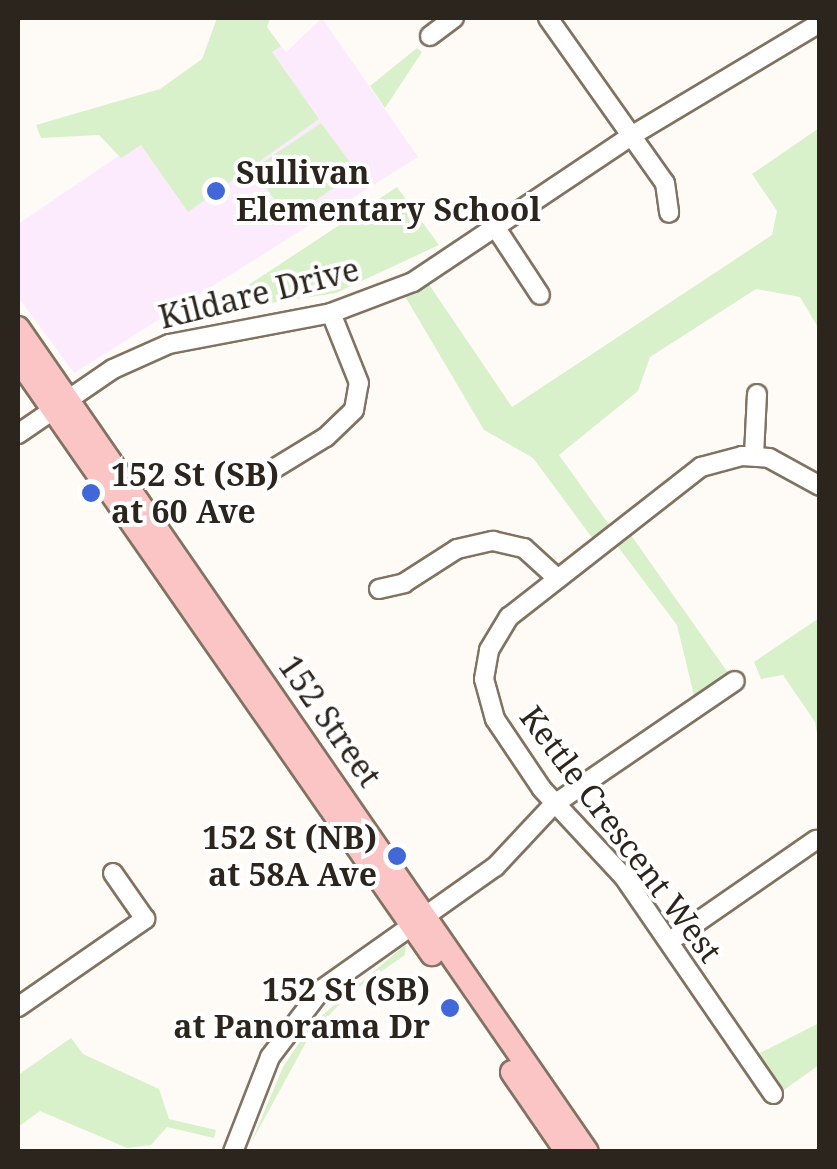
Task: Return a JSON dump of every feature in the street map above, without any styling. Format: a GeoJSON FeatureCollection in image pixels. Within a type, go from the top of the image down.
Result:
{"type":"FeatureCollection","features":[{"type":"Feature","properties":{"kind":"main road","name":"152 Street"},"geometry":{"type":"LineString","coordinates":[[18,328],[61,404],[418,920],[587,1152]]}},
{"type":"Feature","properties":{"kind":"main road","name":"152 Street"},"geometry":{"type":"LineString","coordinates":[[18,359],[61,404]]}},
{"type":"Feature","properties":{"kind":"main road","name":"152 Street"},"geometry":{"type":"LineString","coordinates":[[418,920],[567,1152]]}},
{"type":"Feature","properties":{"kind":"street"},"geometry":{"type":"LineString","coordinates":[[430,36],[454,18]]}},
{"type":"Feature","properties":{"kind":"street"},"geometry":{"type":"LineString","coordinates":[[548,18],[664,183],[669,212]]}},
{"type":"Feature","properties":{"kind":"street","name":"Kildare Drive"},"geometry":{"type":"LineString","coordinates":[[18,434],[121,365],[185,338],[331,312],[413,282],[631,136],[820,23]]}},
{"type":"Feature","properties":{"kind":"street"},"geometry":{"type":"LineString","coordinates":[[496,228],[540,295]]}},
{"type":"Feature","properties":{"kind":"street"},"geometry":{"type":"LineString","coordinates":[[262,476],[326,437],[354,410],[358,383],[331,312]]}},
{"type":"Feature","properties":{"kind":"street"},"geometry":{"type":"LineString","coordinates":[[754,455],[757,394]]}},
{"type":"Feature","properties":{"kind":"street"},"geometry":{"type":"LineString","coordinates":[[379,589],[404,583],[457,548],[493,541],[524,548],[557,578],[702,467],[754,455],[793,466],[820,486]]}},
{"type":"Feature","properties":{"kind":"street","name":"Kettle Crescent West"},"geometry":{"type":"LineString","coordinates":[[557,578],[509,617],[489,650],[486,694],[495,720],[553,805],[623,876],[773,1094]]}},
{"type":"Feature","properties":{"kind":"street"},"geometry":{"type":"LineString","coordinates":[[233,1152],[256,1083],[301,1011],[339,974],[495,867],[553,805],[736,681]]}},
{"type":"Feature","properties":{"kind":"street"},"geometry":{"type":"LineString","coordinates":[[670,942],[816,840]]}},
{"type":"Feature","properties":{"kind":"street"},"geometry":{"type":"LineString","coordinates":[[20,1000],[145,919],[113,872]]}},
{"type":"Feature","properties":{"kind":"shaded area","name":"Sullivan Elementary School"},"geometry":{"type":"Polygon","coordinates":[[[322,18],[418,157],[74,373],[18,297],[18,224],[281,46],[286,52],[322,18]]]}},
{"type":"Feature","properties":{"kind":"green space"},"geometry":{"type":"Polygon","coordinates":[[[217,18],[270,18],[267,27],[281,46],[272,52],[319,119],[188,212],[141,145],[121,158],[99,135],[41,138],[36,125],[160,89],[202,59],[217,18]]]}},
{"type":"Feature","properties":{"kind":"green space"},"geometry":{"type":"Polygon","coordinates":[[[417,48],[422,52],[385,108],[370,86],[417,48]]]}},
{"type":"Feature","properties":{"kind":"green space"},"geometry":{"type":"Polygon","coordinates":[[[321,123],[353,166],[347,179],[288,219],[253,169],[321,123]]]}},
{"type":"Feature","properties":{"kind":"green space"},"geometry":{"type":"Polygon","coordinates":[[[819,128],[819,329],[800,297],[756,289],[650,357],[638,391],[559,455],[610,526],[593,539],[533,458],[484,430],[403,293],[426,280],[512,407],[772,235],[777,211],[752,174],[819,128]]]}},
{"type":"Feature","properties":{"kind":"green space"},"geometry":{"type":"Polygon","coordinates":[[[397,187],[439,245],[336,293],[206,313],[397,187]]]}},
{"type":"Feature","properties":{"kind":"green space"},"geometry":{"type":"Polygon","coordinates":[[[626,528],[731,677],[695,700],[677,625],[612,539],[626,528]]]}},
{"type":"Feature","properties":{"kind":"green space"},"geometry":{"type":"Polygon","coordinates":[[[819,618],[819,745],[815,722],[783,675],[761,679],[754,662],[819,618]]]}},
{"type":"Feature","properties":{"kind":"green space"},"geometry":{"type":"Polygon","coordinates":[[[406,944],[405,955],[350,993],[309,1037],[251,1143],[283,1067],[311,1025],[406,944]]]}},
{"type":"Feature","properties":{"kind":"green space"},"geometry":{"type":"Polygon","coordinates":[[[819,1023],[819,1065],[777,1095],[752,1057],[819,1023]]]}},
{"type":"Feature","properties":{"kind":"green space"},"geometry":{"type":"Polygon","coordinates":[[[71,1038],[83,1054],[159,1089],[169,1119],[216,1130],[214,1138],[167,1127],[151,1145],[127,1148],[40,1111],[18,1127],[18,1075],[71,1038]]]}},
{"type":"Feature","properties":{"kind":"place","name":"Sullivan Elementary School"},"geometry":{"type":"Point","coordinates":[216,191]}},
{"type":"Feature","properties":{"kind":"place","name":"152 St (SB) at 60 Ave"},"geometry":{"type":"Point","coordinates":[91,493]}},
{"type":"Feature","properties":{"kind":"place","name":"152 St (NB) at 58A Ave"},"geometry":{"type":"Point","coordinates":[397,856]}},
{"type":"Feature","properties":{"kind":"place","name":"152 St (SB) at Panorama Dr"},"geometry":{"type":"Point","coordinates":[450,1008]}}]}
